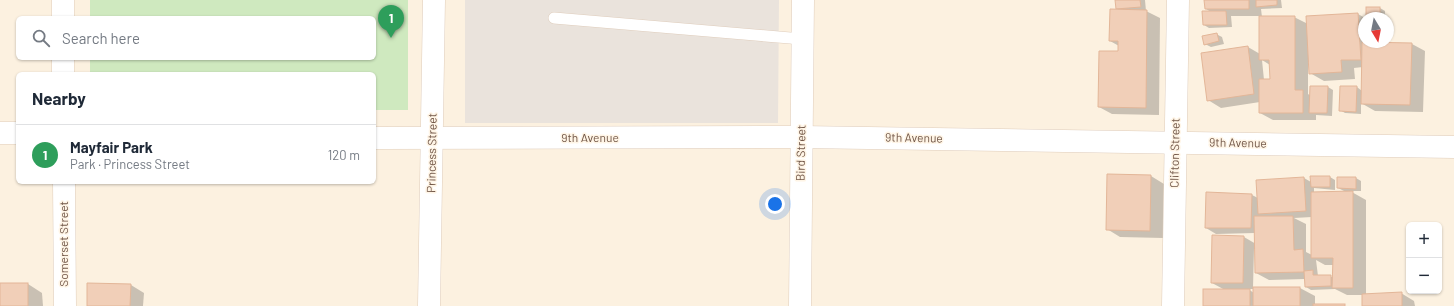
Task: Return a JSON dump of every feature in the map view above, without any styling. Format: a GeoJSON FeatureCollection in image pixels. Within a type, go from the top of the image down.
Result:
{"type":"FeatureCollection","features":[{"type":"Feature","properties":{"kind":"street"},"geometry":{"type":"LineString","coordinates":[[63,0],[63,16]]}},
{"type":"Feature","properties":{"kind":"street","name":"Princess Street"},"geometry":{"type":"LineString","coordinates":[[429,306],[434,0]]}},
{"type":"Feature","properties":{"kind":"street","name":"Bird Street"},"geometry":{"type":"LineString","coordinates":[[800,306],[803,0]]}},
{"type":"Feature","properties":{"kind":"street","name":"Clifton Street"},"geometry":{"type":"LineString","coordinates":[[1173,306],[1178,0]]}},
{"type":"Feature","properties":{"kind":"street"},"geometry":{"type":"LineString","coordinates":[[63,60],[63,72]]}},
{"type":"Feature","properties":{"kind":"street"},"geometry":{"type":"LineString","coordinates":[[0,133],[16,133]]}},
{"type":"Feature","properties":{"kind":"street","name":"9th Avenue"},"geometry":{"type":"LineString","coordinates":[[376,138],[802,137],[1454,147]]}},
{"type":"Feature","properties":{"kind":"street","name":"Somerset Street"},"geometry":{"type":"LineString","coordinates":[[64,184],[64,306]]}},
{"type":"Feature","properties":{"kind":"lane"},"geometry":{"type":"LineString","coordinates":[[554,18],[802,39]]}},
{"type":"Feature","properties":{"kind":"shaded area"},"geometry":{"type":"Polygon","coordinates":[[[465,0],[779,0],[778,123],[465,123],[465,0]]]}},
{"type":"Feature","properties":{"kind":"green space"},"geometry":{"type":"Polygon","coordinates":[[[90,0],[408,0],[408,110],[376,110],[376,72],[90,72],[90,60],[376,60],[376,16],[90,16],[90,0]]]}},
{"type":"Feature","properties":{"kind":"building"},"geometry":{"type":"Polygon","coordinates":[[[1115,0],[1140,0],[1141,7],[1116,9],[1115,0]]]}},
{"type":"Feature","properties":{"kind":"building"},"geometry":{"type":"Polygon","coordinates":[[[1204,0],[1249,0],[1249,9],[1205,9],[1204,0]]]}},
{"type":"Feature","properties":{"kind":"building"},"geometry":{"type":"Polygon","coordinates":[[[1256,0],[1277,0],[1277,5],[1256,7],[1256,0]]]}},
{"type":"Feature","properties":{"kind":"building"},"geometry":{"type":"Polygon","coordinates":[[[1366,7],[1380,7],[1380,12],[1366,12],[1366,7]]]}},
{"type":"Feature","properties":{"kind":"building"},"geometry":{"type":"Polygon","coordinates":[[[1110,9],[1147,10],[1146,108],[1098,107],[1099,51],[1118,51],[1118,41],[1109,41],[1110,9]]]}},
{"type":"Feature","properties":{"kind":"building"},"geometry":{"type":"Polygon","coordinates":[[[1202,11],[1226,11],[1227,25],[1203,25],[1202,11]]]}},
{"type":"Feature","properties":{"kind":"building"},"geometry":{"type":"Polygon","coordinates":[[[1358,13],[1358,48],[1360,48],[1361,60],[1341,60],[1342,72],[1309,74],[1306,16],[1358,13]]]}},
{"type":"Feature","properties":{"kind":"building"},"geometry":{"type":"Polygon","coordinates":[[[1259,16],[1295,16],[1295,90],[1303,90],[1303,113],[1259,113],[1259,79],[1270,79],[1269,60],[1259,60],[1259,16]]]}},
{"type":"Feature","properties":{"kind":"building"},"geometry":{"type":"Polygon","coordinates":[[[1217,33],[1219,41],[1204,45],[1202,36],[1217,33]]]}},
{"type":"Feature","properties":{"kind":"building"},"geometry":{"type":"Polygon","coordinates":[[[1394,43],[1412,43],[1410,105],[1361,104],[1362,48],[1394,48],[1394,43]]]}},
{"type":"Feature","properties":{"kind":"building"},"geometry":{"type":"Polygon","coordinates":[[[1248,46],[1254,94],[1207,101],[1201,53],[1248,46]]]}},
{"type":"Feature","properties":{"kind":"building"},"geometry":{"type":"Polygon","coordinates":[[[1310,86],[1328,86],[1327,113],[1309,113],[1310,86]]]}},
{"type":"Feature","properties":{"kind":"building"},"geometry":{"type":"Polygon","coordinates":[[[1340,86],[1357,86],[1356,112],[1339,111],[1340,86]]]}},
{"type":"Feature","properties":{"kind":"building"},"geometry":{"type":"Polygon","coordinates":[[[1107,174],[1151,175],[1150,231],[1106,230],[1107,174]]]}},
{"type":"Feature","properties":{"kind":"building"},"geometry":{"type":"Polygon","coordinates":[[[1310,176],[1330,176],[1330,187],[1311,187],[1310,176]]]}},
{"type":"Feature","properties":{"kind":"building"},"geometry":{"type":"Polygon","coordinates":[[[1304,177],[1306,211],[1258,214],[1256,180],[1304,177]]]}},
{"type":"Feature","properties":{"kind":"building"},"geometry":{"type":"Polygon","coordinates":[[[1337,177],[1356,177],[1356,189],[1337,188],[1337,177]]]}},
{"type":"Feature","properties":{"kind":"building"},"geometry":{"type":"Polygon","coordinates":[[[1353,191],[1353,288],[1332,288],[1333,258],[1311,258],[1311,192],[1353,191]]]}},
{"type":"Feature","properties":{"kind":"building"},"geometry":{"type":"Polygon","coordinates":[[[1206,192],[1252,194],[1251,228],[1205,228],[1206,192]]]}},
{"type":"Feature","properties":{"kind":"building"},"geometry":{"type":"Polygon","coordinates":[[[1254,216],[1293,216],[1294,250],[1303,249],[1304,272],[1255,273],[1254,216]]]}},
{"type":"Feature","properties":{"kind":"building"},"geometry":{"type":"Polygon","coordinates":[[[1212,235],[1244,236],[1243,283],[1211,283],[1212,235]]]}},
{"type":"Feature","properties":{"kind":"building"},"geometry":{"type":"Polygon","coordinates":[[[1313,270],[1313,275],[1331,275],[1331,286],[1305,287],[1304,271],[1313,270]]]}},
{"type":"Feature","properties":{"kind":"building"},"geometry":{"type":"Polygon","coordinates":[[[0,283],[28,283],[28,306],[0,306],[0,283]]]}},
{"type":"Feature","properties":{"kind":"building"},"geometry":{"type":"Polygon","coordinates":[[[87,283],[131,284],[130,306],[87,306],[87,283]]]}},
{"type":"Feature","properties":{"kind":"building"},"geometry":{"type":"Polygon","coordinates":[[[1253,287],[1300,287],[1300,306],[1253,306],[1253,287]]]}},
{"type":"Feature","properties":{"kind":"building"},"geometry":{"type":"Polygon","coordinates":[[[1203,289],[1250,289],[1250,306],[1203,306],[1203,289]]]}},
{"type":"Feature","properties":{"kind":"building"},"geometry":{"type":"Polygon","coordinates":[[[1402,292],[1402,306],[1362,306],[1362,294],[1402,292]]]}},
{"type":"Feature","properties":{"kind":"building"},"geometry":{"type":"Polygon","coordinates":[[[1313,304],[1345,304],[1345,306],[1313,306],[1313,304]]]}},
{"type":"Feature","properties":{"kind":"place","name":"Mayfair Park"},"geometry":{"type":"Point","coordinates":[391,38]}}]}
